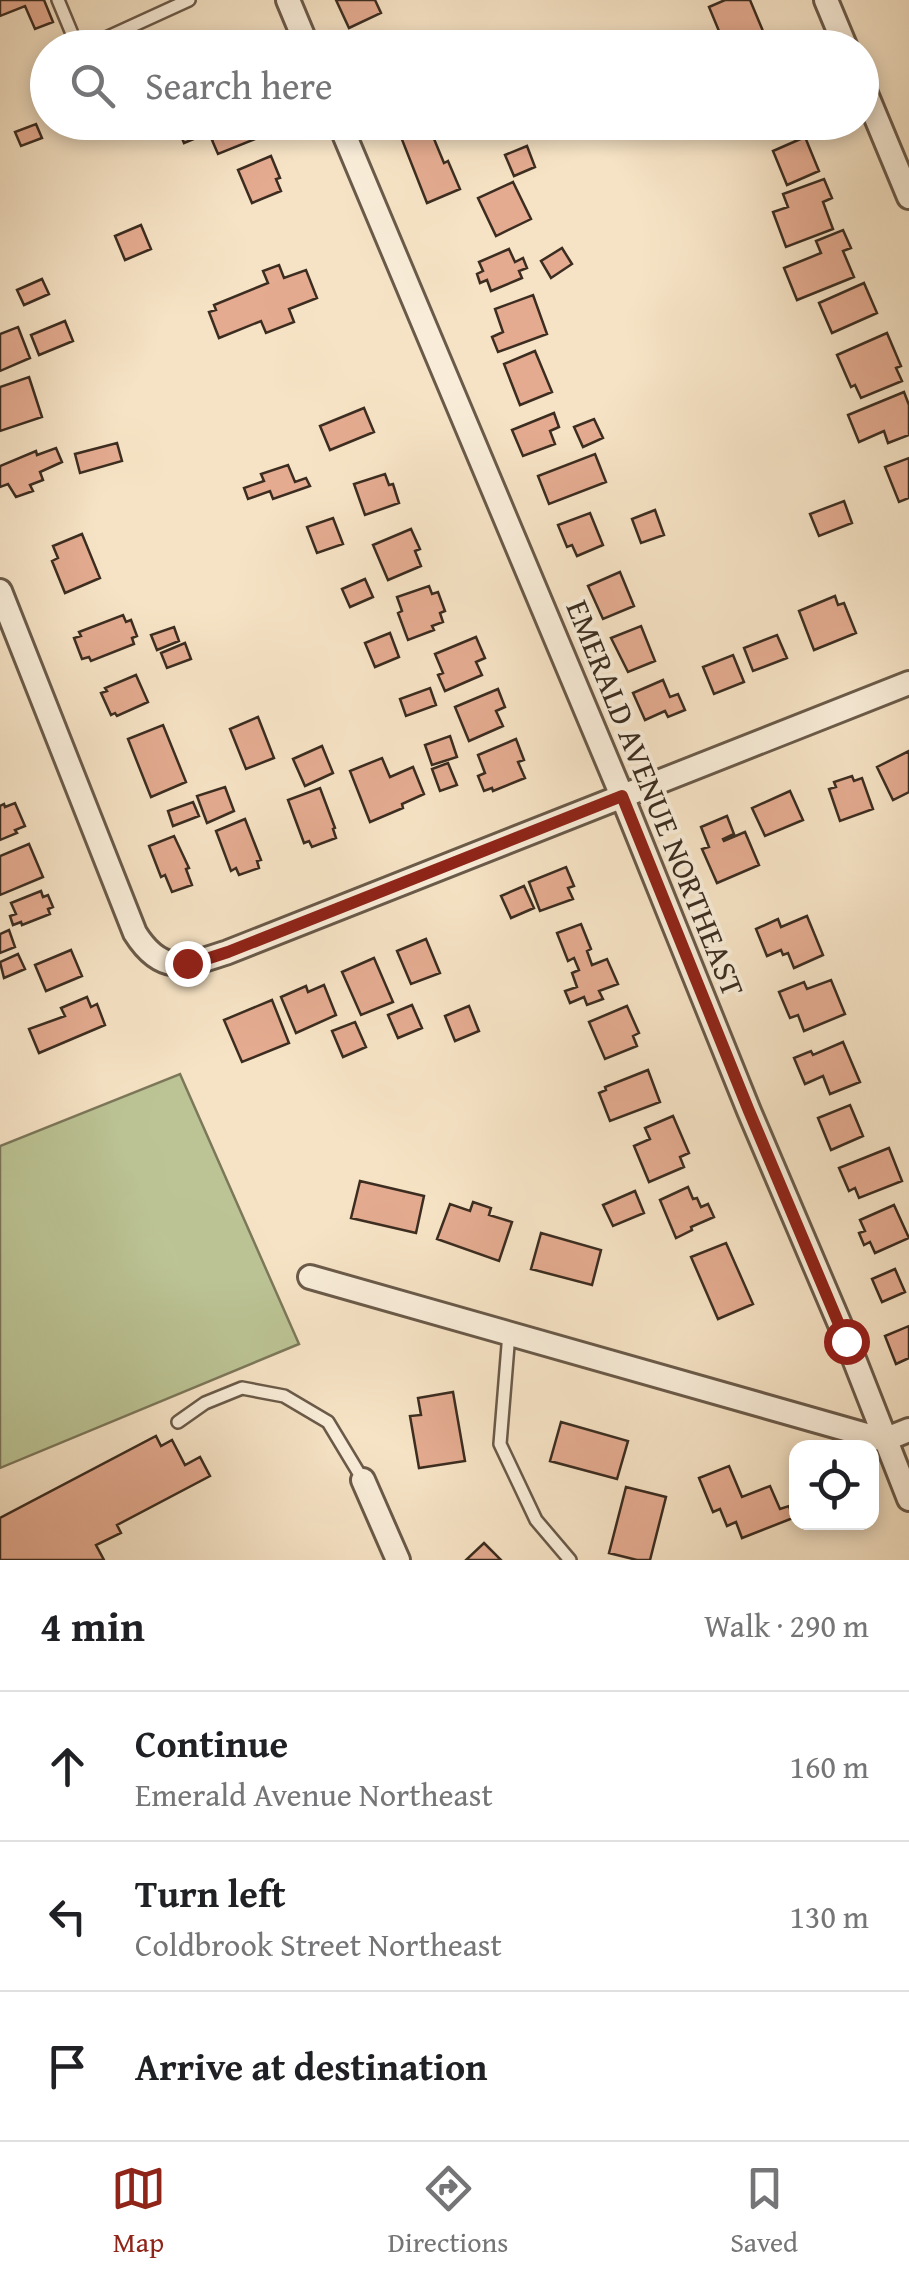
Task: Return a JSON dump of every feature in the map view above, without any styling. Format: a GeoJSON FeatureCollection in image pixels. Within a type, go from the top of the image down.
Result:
{"type":"FeatureCollection","features":[{"type":"Feature","properties":{"kind":"street"},"geometry":{"type":"LineString","coordinates":[[288,0],[300,30]]}},
{"type":"Feature","properties":{"kind":"street"},"geometry":{"type":"LineString","coordinates":[[826,0],[838,30]]}},
{"type":"Feature","properties":{"kind":"street"},"geometry":{"type":"LineString","coordinates":[[879,125],[909,197]]}},
{"type":"Feature","properties":{"kind":"street","name":"EMERALD AVENUE NORTHEAST"},"geometry":{"type":"LineString","coordinates":[[347,140],[622,796],[909,1499]]}},
{"type":"Feature","properties":{"kind":"street"},"geometry":{"type":"LineString","coordinates":[[0,590],[8,628],[135,933],[161,962],[197,962],[909,683]]}},
{"type":"Feature","properties":{"kind":"street"},"geometry":{"type":"LineString","coordinates":[[310,1277],[884,1440],[909,1430]]}},
{"type":"Feature","properties":{"kind":"street"},"geometry":{"type":"LineString","coordinates":[[363,1480],[398,1560]]}},
{"type":"Feature","properties":{"kind":"lane"},"geometry":{"type":"LineString","coordinates":[[58,0],[72,30]]}},
{"type":"Feature","properties":{"kind":"lane"},"geometry":{"type":"LineString","coordinates":[[122,30],[189,0]]}},
{"type":"Feature","properties":{"kind":"lane"},"geometry":{"type":"LineString","coordinates":[[509,1333],[500,1444],[536,1520],[570,1560]]}},
{"type":"Feature","properties":{"kind":"lane"},"geometry":{"type":"LineString","coordinates":[[178,1422],[206,1403],[242,1388],[284,1396],[328,1422],[363,1480]]}},
{"type":"Feature","properties":{"kind":"green space"},"geometry":{"type":"Polygon","coordinates":[[[180,1074],[299,1344],[0,1468],[0,1146],[180,1074]]]}},
{"type":"Feature","properties":{"kind":"building"},"geometry":{"type":"Polygon","coordinates":[[[0,0],[44,0],[53,22],[35,29],[25,6],[0,16],[0,0]]]}},
{"type":"Feature","properties":{"kind":"building"},"geometry":{"type":"Polygon","coordinates":[[[336,0],[375,0],[381,13],[349,28],[336,0]]]}},
{"type":"Feature","properties":{"kind":"building"},"geometry":{"type":"Polygon","coordinates":[[[725,0],[750,0],[762,30],[719,30],[709,7],[725,0]]]}},
{"type":"Feature","properties":{"kind":"building"},"geometry":{"type":"Polygon","coordinates":[[[30,126],[30,140],[37,140],[21,146],[15,132],[30,126]]]}},
{"type":"Feature","properties":{"kind":"building"},"geometry":{"type":"Polygon","coordinates":[[[212,140],[252,140],[218,154],[212,140]]]}},
{"type":"Feature","properties":{"kind":"building"},"geometry":{"type":"Polygon","coordinates":[[[402,140],[434,140],[460,189],[427,203],[402,140]]]}},
{"type":"Feature","properties":{"kind":"building"},"geometry":{"type":"Polygon","coordinates":[[[806,140],[819,171],[787,185],[773,151],[806,140]]]}},
{"type":"Feature","properties":{"kind":"building"},"geometry":{"type":"Polygon","coordinates":[[[527,146],[535,167],[514,176],[505,155],[527,146]]]}},
{"type":"Feature","properties":{"kind":"building"},"geometry":{"type":"Polygon","coordinates":[[[271,156],[281,191],[252,203],[238,170],[271,156]]]}},
{"type":"Feature","properties":{"kind":"building"},"geometry":{"type":"Polygon","coordinates":[[[824,179],[832,198],[823,202],[833,229],[786,247],[773,212],[788,207],[783,194],[824,179]]]}},
{"type":"Feature","properties":{"kind":"building"},"geometry":{"type":"Polygon","coordinates":[[[513,182],[531,219],[496,236],[478,198],[513,182]]]}},
{"type":"Feature","properties":{"kind":"building"},"geometry":{"type":"Polygon","coordinates":[[[141,225],[151,249],[125,260],[115,236],[141,225]]]}},
{"type":"Feature","properties":{"kind":"building"},"geometry":{"type":"Polygon","coordinates":[[[843,230],[851,248],[843,251],[854,277],[797,300],[784,268],[821,253],[816,241],[843,230]]]}},
{"type":"Feature","properties":{"kind":"building"},"geometry":{"type":"Polygon","coordinates":[[[562,248],[572,264],[551,278],[541,261],[562,248]]]}},
{"type":"Feature","properties":{"kind":"building"},"geometry":{"type":"Polygon","coordinates":[[[509,249],[515,262],[523,258],[527,268],[519,271],[522,278],[491,291],[487,280],[480,283],[477,274],[483,271],[479,262],[509,249]]]}},
{"type":"Feature","properties":{"kind":"building"},"geometry":{"type":"Polygon","coordinates":[[[279,265],[284,278],[306,270],[317,298],[289,309],[294,322],[266,333],[261,321],[219,338],[209,312],[216,310],[214,305],[268,283],[263,271],[279,265]]]}},
{"type":"Feature","properties":{"kind":"building"},"geometry":{"type":"Polygon","coordinates":[[[42,279],[49,294],[24,305],[17,290],[42,279]]]}},
{"type":"Feature","properties":{"kind":"building"},"geometry":{"type":"Polygon","coordinates":[[[864,283],[877,313],[832,333],[819,303],[864,283]]]}},
{"type":"Feature","properties":{"kind":"building"},"geometry":{"type":"Polygon","coordinates":[[[533,295],[547,334],[498,352],[492,337],[503,332],[495,309],[533,295]]]}},
{"type":"Feature","properties":{"kind":"building"},"geometry":{"type":"Polygon","coordinates":[[[65,321],[73,341],[39,355],[31,335],[65,321]]]}},
{"type":"Feature","properties":{"kind":"building"},"geometry":{"type":"Polygon","coordinates":[[[18,327],[30,358],[0,371],[0,334],[18,327]]]}},
{"type":"Feature","properties":{"kind":"building"},"geometry":{"type":"Polygon","coordinates":[[[887,333],[901,366],[896,368],[902,381],[861,398],[855,385],[851,387],[837,355],[887,333]]]}},
{"type":"Feature","properties":{"kind":"building"},"geometry":{"type":"Polygon","coordinates":[[[535,351],[552,392],[520,405],[504,364],[535,351]]]}},
{"type":"Feature","properties":{"kind":"building"},"geometry":{"type":"Polygon","coordinates":[[[29,377],[42,417],[0,431],[0,387],[29,377]]]}},
{"type":"Feature","properties":{"kind":"building"},"geometry":{"type":"Polygon","coordinates":[[[904,392],[909,405],[909,435],[888,443],[884,431],[859,442],[848,415],[904,392]]]}},
{"type":"Feature","properties":{"kind":"building"},"geometry":{"type":"Polygon","coordinates":[[[364,408],[374,432],[330,450],[320,426],[364,408]]]}},
{"type":"Feature","properties":{"kind":"building"},"geometry":{"type":"Polygon","coordinates":[[[554,413],[559,427],[550,431],[555,444],[523,456],[512,430],[554,413]]]}},
{"type":"Feature","properties":{"kind":"building"},"geometry":{"type":"Polygon","coordinates":[[[594,419],[603,438],[583,447],[574,427],[594,419]]]}},
{"type":"Feature","properties":{"kind":"building"},"geometry":{"type":"Polygon","coordinates":[[[117,443],[122,461],[80,473],[75,454],[117,443]]]}},
{"type":"Feature","properties":{"kind":"building"},"geometry":{"type":"Polygon","coordinates":[[[56,448],[62,462],[40,472],[43,480],[30,485],[33,491],[16,497],[8,484],[0,487],[0,466],[36,451],[37,455],[56,448]]]}},
{"type":"Feature","properties":{"kind":"building"},"geometry":{"type":"Polygon","coordinates":[[[595,454],[606,482],[549,504],[538,476],[595,454]]]}},
{"type":"Feature","properties":{"kind":"building"},"geometry":{"type":"Polygon","coordinates":[[[909,458],[909,498],[899,502],[885,467],[909,458]]]}},
{"type":"Feature","properties":{"kind":"building"},"geometry":{"type":"Polygon","coordinates":[[[288,465],[295,482],[306,478],[310,486],[273,499],[270,491],[248,499],[244,488],[264,481],[261,474],[288,465]]]}},
{"type":"Feature","properties":{"kind":"building"},"geometry":{"type":"Polygon","coordinates":[[[385,474],[399,503],[365,515],[354,484],[385,474]]]}},
{"type":"Feature","properties":{"kind":"building"},"geometry":{"type":"Polygon","coordinates":[[[844,501],[852,523],[819,536],[810,514],[844,501]]]}},
{"type":"Feature","properties":{"kind":"building"},"geometry":{"type":"Polygon","coordinates":[[[655,510],[664,535],[641,543],[632,519],[655,510]]]}},
{"type":"Feature","properties":{"kind":"building"},"geometry":{"type":"Polygon","coordinates":[[[590,513],[603,545],[577,556],[572,545],[567,547],[558,525],[590,513]]]}},
{"type":"Feature","properties":{"kind":"building"},"geometry":{"type":"Polygon","coordinates":[[[333,518],[343,544],[317,553],[307,527],[333,518]]]}},
{"type":"Feature","properties":{"kind":"building"},"geometry":{"type":"Polygon","coordinates":[[[411,529],[420,549],[415,551],[421,566],[388,580],[373,545],[411,529]]]}},
{"type":"Feature","properties":{"kind":"building"},"geometry":{"type":"Polygon","coordinates":[[[82,534],[100,578],[65,593],[52,561],[58,558],[53,546],[82,534]]]}},
{"type":"Feature","properties":{"kind":"building"},"geometry":{"type":"Polygon","coordinates":[[[620,572],[634,606],[603,619],[588,586],[620,572]]]}},
{"type":"Feature","properties":{"kind":"building"},"geometry":{"type":"Polygon","coordinates":[[[365,579],[373,597],[350,607],[342,589],[365,579]]]}},
{"type":"Feature","properties":{"kind":"building"},"geometry":{"type":"Polygon","coordinates":[[[429,586],[432,594],[438,592],[445,611],[440,613],[443,622],[408,640],[397,597],[429,586]]]}},
{"type":"Feature","properties":{"kind":"building"},"geometry":{"type":"Polygon","coordinates":[[[835,596],[838,605],[844,603],[856,633],[814,650],[799,611],[835,596]]]}},
{"type":"Feature","properties":{"kind":"building"},"geometry":{"type":"Polygon","coordinates":[[[123,615],[126,622],[131,620],[137,636],[132,638],[134,644],[91,661],[89,657],[82,659],[74,638],[81,636],[79,632],[123,615]]]}},
{"type":"Feature","properties":{"kind":"building"},"geometry":{"type":"Polygon","coordinates":[[[641,626],[655,661],[628,672],[611,638],[641,626]]]}},
{"type":"Feature","properties":{"kind":"building"},"geometry":{"type":"Polygon","coordinates":[[[174,627],[179,641],[157,650],[151,635],[174,627]]]}},
{"type":"Feature","properties":{"kind":"building"},"geometry":{"type":"Polygon","coordinates":[[[390,633],[399,657],[375,667],[365,643],[390,633]]]}},
{"type":"Feature","properties":{"kind":"building"},"geometry":{"type":"Polygon","coordinates":[[[777,635],[787,658],[753,671],[744,648],[777,635]]]}},
{"type":"Feature","properties":{"kind":"building"},"geometry":{"type":"Polygon","coordinates":[[[476,637],[485,658],[476,662],[482,675],[445,691],[435,654],[476,637]]]}},
{"type":"Feature","properties":{"kind":"building"},"geometry":{"type":"Polygon","coordinates":[[[185,643],[191,659],[167,668],[161,653],[185,643]]]}},
{"type":"Feature","properties":{"kind":"building"},"geometry":{"type":"Polygon","coordinates":[[[733,655],[744,682],[714,694],[703,667],[733,655]]]}},
{"type":"Feature","properties":{"kind":"building"},"geometry":{"type":"Polygon","coordinates":[[[136,675],[148,702],[111,715],[101,693],[136,675]]]}},
{"type":"Feature","properties":{"kind":"building"},"geometry":{"type":"Polygon","coordinates":[[[663,680],[670,697],[678,694],[685,710],[668,717],[665,711],[645,720],[633,693],[663,680]]]}},
{"type":"Feature","properties":{"kind":"building"},"geometry":{"type":"Polygon","coordinates":[[[430,688],[436,705],[406,716],[400,699],[430,688]]]}},
{"type":"Feature","properties":{"kind":"building"},"geometry":{"type":"Polygon","coordinates":[[[498,689],[505,707],[496,711],[503,726],[469,741],[455,707],[498,689]]]}},
{"type":"Feature","properties":{"kind":"building"},"geometry":{"type":"Polygon","coordinates":[[[258,717],[274,758],[246,769],[230,729],[258,717]]]}},
{"type":"Feature","properties":{"kind":"building"},"geometry":{"type":"Polygon","coordinates":[[[163,725],[186,782],[151,797],[128,739],[163,725]]]}},
{"type":"Feature","properties":{"kind":"building"},"geometry":{"type":"Polygon","coordinates":[[[450,736],[457,757],[432,765],[425,745],[450,736]]]}},
{"type":"Feature","properties":{"kind":"building"},"geometry":{"type":"Polygon","coordinates":[[[516,739],[524,760],[518,762],[525,778],[484,791],[478,776],[485,773],[478,755],[516,739]]]}},
{"type":"Feature","properties":{"kind":"building"},"geometry":{"type":"Polygon","coordinates":[[[322,746],[333,773],[305,786],[293,759],[322,746]]]}},
{"type":"Feature","properties":{"kind":"building"},"geometry":{"type":"Polygon","coordinates":[[[909,751],[909,792],[893,800],[877,767],[909,751]]]}},
{"type":"Feature","properties":{"kind":"building"},"geometry":{"type":"Polygon","coordinates":[[[382,758],[390,777],[413,767],[424,794],[370,822],[350,771],[382,758]]]}},
{"type":"Feature","properties":{"kind":"building"},"geometry":{"type":"Polygon","coordinates":[[[448,763],[457,785],[440,791],[432,769],[448,763]]]}},
{"type":"Feature","properties":{"kind":"building"},"geometry":{"type":"Polygon","coordinates":[[[852,776],[854,781],[862,778],[873,809],[840,821],[829,789],[836,787],[834,782],[852,776]]]}},
{"type":"Feature","properties":{"kind":"building"},"geometry":{"type":"Polygon","coordinates":[[[225,787],[234,811],[207,823],[197,796],[225,787]]]}},
{"type":"Feature","properties":{"kind":"building"},"geometry":{"type":"Polygon","coordinates":[[[320,788],[336,838],[312,847],[309,841],[304,843],[288,800],[320,788]]]}},
{"type":"Feature","properties":{"kind":"building"},"geometry":{"type":"Polygon","coordinates":[[[790,791],[803,820],[765,836],[752,808],[790,791]]]}},
{"type":"Feature","properties":{"kind":"building"},"geometry":{"type":"Polygon","coordinates":[[[193,802],[199,816],[173,826],[168,811],[193,802]]]}},
{"type":"Feature","properties":{"kind":"building"},"geometry":{"type":"Polygon","coordinates":[[[15,803],[25,826],[0,840],[0,806],[15,803]]]}},
{"type":"Feature","properties":{"kind":"building"},"geometry":{"type":"Polygon","coordinates":[[[727,816],[734,834],[724,841],[745,832],[759,865],[717,883],[702,849],[709,847],[701,827],[727,816]]]}},
{"type":"Feature","properties":{"kind":"building"},"geometry":{"type":"Polygon","coordinates":[[[245,819],[261,860],[257,861],[259,868],[239,875],[236,868],[231,871],[216,831],[245,819]]]}},
{"type":"Feature","properties":{"kind":"building"},"geometry":{"type":"Polygon","coordinates":[[[174,836],[189,868],[186,869],[192,885],[172,892],[165,875],[161,877],[149,846],[174,836]]]}},
{"type":"Feature","properties":{"kind":"building"},"geometry":{"type":"Polygon","coordinates":[[[29,844],[43,877],[0,895],[0,856],[29,844]]]}},
{"type":"Feature","properties":{"kind":"building"},"geometry":{"type":"Polygon","coordinates":[[[566,867],[574,886],[568,888],[573,899],[540,911],[529,882],[566,867]]]}},
{"type":"Feature","properties":{"kind":"building"},"geometry":{"type":"Polygon","coordinates":[[[524,886],[534,908],[511,918],[501,896],[524,886]]]}},
{"type":"Feature","properties":{"kind":"building"},"geometry":{"type":"Polygon","coordinates":[[[41,891],[43,897],[48,895],[53,907],[48,909],[50,914],[13,925],[10,916],[16,914],[11,903],[41,891]]]}},
{"type":"Feature","properties":{"kind":"building"},"geometry":{"type":"Polygon","coordinates":[[[807,916],[823,955],[794,968],[788,953],[783,955],[781,950],[767,956],[756,929],[778,919],[781,927],[807,916]]]}},
{"type":"Feature","properties":{"kind":"building"},"geometry":{"type":"Polygon","coordinates":[[[581,924],[591,949],[587,951],[592,965],[607,959],[618,984],[599,991],[603,999],[587,1005],[584,997],[570,1003],[565,991],[577,987],[572,973],[579,970],[574,958],[568,961],[557,933],[581,924]]]}},
{"type":"Feature","properties":{"kind":"building"},"geometry":{"type":"Polygon","coordinates":[[[9,930],[15,947],[0,953],[0,934],[9,930]]]}},
{"type":"Feature","properties":{"kind":"building"},"geometry":{"type":"Polygon","coordinates":[[[426,939],[440,973],[411,984],[397,951],[426,939]]]}},
{"type":"Feature","properties":{"kind":"building"},"geometry":{"type":"Polygon","coordinates":[[[71,950],[82,976],[46,991],[35,965],[71,950]]]}},
{"type":"Feature","properties":{"kind":"building"},"geometry":{"type":"Polygon","coordinates":[[[18,954],[25,969],[4,978],[0,962],[18,954]]]}},
{"type":"Feature","properties":{"kind":"building"},"geometry":{"type":"Polygon","coordinates":[[[374,958],[393,1002],[361,1015],[342,972],[374,958]]]}},
{"type":"Feature","properties":{"kind":"building"},"geometry":{"type":"Polygon","coordinates":[[[831,980],[845,1014],[804,1031],[798,1015],[790,1018],[779,992],[804,982],[807,989],[831,980]]]}},
{"type":"Feature","properties":{"kind":"building"},"geometry":{"type":"Polygon","coordinates":[[[324,985],[336,1015],[296,1033],[281,997],[306,986],[308,992],[324,985]]]}},
{"type":"Feature","properties":{"kind":"building"},"geometry":{"type":"Polygon","coordinates":[[[87,997],[91,1007],[97,1004],[105,1025],[39,1053],[29,1029],[65,1016],[61,1008],[87,997]]]}},
{"type":"Feature","properties":{"kind":"building"},"geometry":{"type":"Polygon","coordinates":[[[272,1000],[289,1043],[242,1062],[224,1020],[272,1000]]]}},
{"type":"Feature","properties":{"kind":"building"},"geometry":{"type":"Polygon","coordinates":[[[412,1005],[422,1028],[398,1038],[388,1015],[412,1005]]]}},
{"type":"Feature","properties":{"kind":"building"},"geometry":{"type":"Polygon","coordinates":[[[469,1006],[479,1031],[455,1041],[445,1016],[469,1006]]]}},
{"type":"Feature","properties":{"kind":"building"},"geometry":{"type":"Polygon","coordinates":[[[627,1006],[639,1033],[633,1036],[637,1046],[605,1059],[589,1022],[627,1006]]]}},
{"type":"Feature","properties":{"kind":"building"},"geometry":{"type":"Polygon","coordinates":[[[355,1022],[366,1047],[343,1057],[332,1031],[355,1022]]]}},
{"type":"Feature","properties":{"kind":"building"},"geometry":{"type":"Polygon","coordinates":[[[843,1042],[860,1082],[830,1094],[823,1076],[805,1084],[794,1058],[811,1051],[813,1055],[843,1042]]]}},
{"type":"Feature","properties":{"kind":"building"},"geometry":{"type":"Polygon","coordinates":[[[648,1070],[660,1102],[610,1121],[599,1093],[648,1070]]]}},
{"type":"Feature","properties":{"kind":"building"},"geometry":{"type":"Polygon","coordinates":[[[850,1105],[863,1136],[831,1150],[818,1118],[850,1105]]]}},
{"type":"Feature","properties":{"kind":"building"},"geometry":{"type":"Polygon","coordinates":[[[673,1116],[689,1153],[680,1157],[684,1167],[649,1182],[634,1146],[650,1139],[645,1128],[673,1116]]]}},
{"type":"Feature","properties":{"kind":"building"},"geometry":{"type":"Polygon","coordinates":[[[889,1148],[902,1181],[859,1198],[855,1188],[849,1191],[839,1168],[889,1148]]]}},
{"type":"Feature","properties":{"kind":"building"},"geometry":{"type":"Polygon","coordinates":[[[360,1181],[424,1196],[416,1233],[351,1218],[360,1181]]]}},
{"type":"Feature","properties":{"kind":"building"},"geometry":{"type":"Polygon","coordinates":[[[688,1187],[693,1199],[697,1198],[701,1207],[708,1204],[714,1217],[676,1238],[660,1200],[688,1187]]]}},
{"type":"Feature","properties":{"kind":"building"},"geometry":{"type":"Polygon","coordinates":[[[635,1191],[644,1213],[613,1226],[603,1205],[635,1191]]]}},
{"type":"Feature","properties":{"kind":"building"},"geometry":{"type":"Polygon","coordinates":[[[473,1202],[491,1208],[489,1215],[512,1222],[499,1261],[437,1239],[450,1204],[470,1211],[473,1202]]]}},
{"type":"Feature","properties":{"kind":"building"},"geometry":{"type":"Polygon","coordinates":[[[894,1205],[909,1238],[875,1253],[870,1242],[864,1245],[859,1233],[865,1231],[860,1220],[894,1205]]]}},
{"type":"Feature","properties":{"kind":"building"},"geometry":{"type":"Polygon","coordinates":[[[541,1233],[601,1250],[592,1285],[531,1269],[541,1233]]]}},
{"type":"Feature","properties":{"kind":"building"},"geometry":{"type":"Polygon","coordinates":[[[726,1243],[753,1304],[718,1319],[691,1257],[726,1243]]]}},
{"type":"Feature","properties":{"kind":"building"},"geometry":{"type":"Polygon","coordinates":[[[895,1269],[905,1292],[882,1302],[872,1279],[895,1269]]]}},
{"type":"Feature","properties":{"kind":"building"},"geometry":{"type":"Polygon","coordinates":[[[909,1326],[909,1358],[896,1364],[885,1336],[909,1326]]]}},
{"type":"Feature","properties":{"kind":"building"},"geometry":{"type":"Polygon","coordinates":[[[453,1392],[465,1461],[419,1468],[410,1416],[421,1415],[418,1398],[453,1392]]]}},
{"type":"Feature","properties":{"kind":"building"},"geometry":{"type":"Polygon","coordinates":[[[561,1422],[628,1441],[617,1479],[550,1461],[561,1422]]]}},
{"type":"Feature","properties":{"kind":"building"},"geometry":{"type":"Polygon","coordinates":[[[156,1436],[161,1446],[172,1440],[185,1465],[200,1457],[210,1476],[117,1525],[121,1533],[96,1545],[104,1560],[0,1560],[0,1518],[156,1436]]]}},
{"type":"Feature","properties":{"kind":"building"},"geometry":{"type":"Polygon","coordinates":[[[729,1466],[742,1497],[770,1486],[780,1509],[789,1506],[789,1520],[742,1538],[736,1522],[727,1526],[720,1509],[713,1512],[699,1478],[729,1466]]]}},
{"type":"Feature","properties":{"kind":"building"},"geometry":{"type":"Polygon","coordinates":[[[626,1487],[666,1497],[650,1560],[609,1553],[626,1487]]]}},
{"type":"Feature","properties":{"kind":"building"},"geometry":{"type":"Polygon","coordinates":[[[484,1543],[501,1560],[466,1560],[484,1543]]]}},
{"type":"Feature","properties":{"kind":"route"},"geometry":{"type":"LineString","coordinates":[[187,963],[228,952],[622,796],[846,1341]]}}]}
